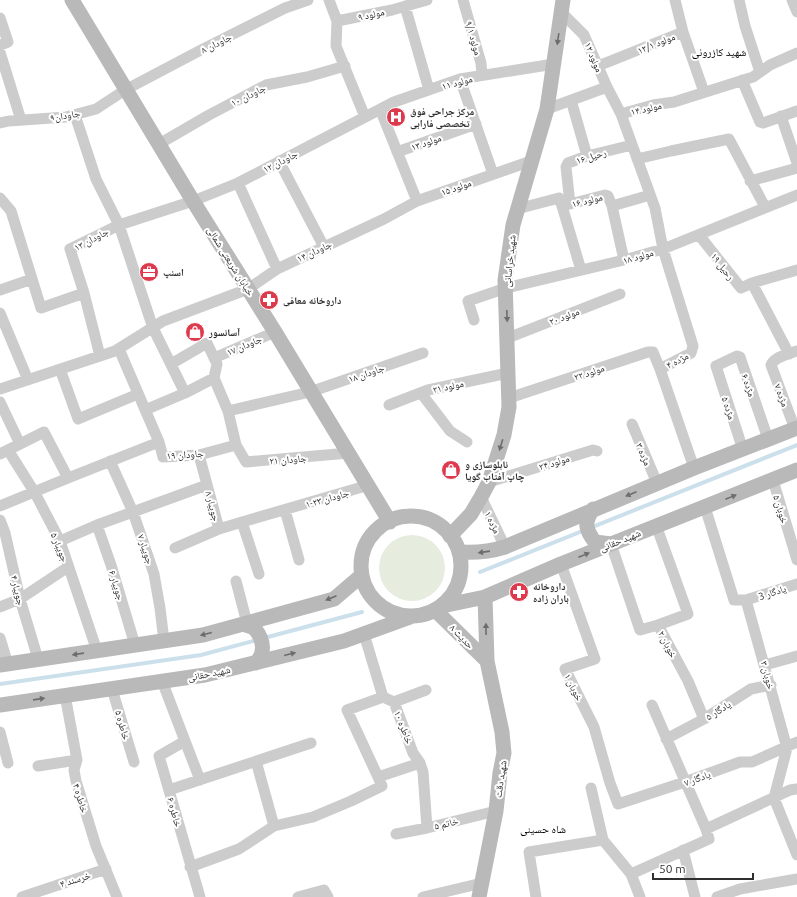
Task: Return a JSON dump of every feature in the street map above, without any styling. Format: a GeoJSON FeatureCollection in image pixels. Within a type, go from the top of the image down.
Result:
{"type":"FeatureCollection","features":[{"type":"Feature","properties":{"kind":"main road","name":"خیابان شریعتی شمالی"},"geometry":{"type":"LineString","coordinates":[[72,0],[158,144],[275,332],[390,522]]}},
{"type":"Feature","properties":{"kind":"main road","name":"شهید خراسانی"},"geometry":{"type":"LineString","coordinates":[[450,536],[471,514],[482,497],[489,482],[504,435],[509,407],[505,280],[513,225],[547,108],[562,6]]}},
{"type":"Feature","properties":{"kind":"main road"},"geometry":{"type":"LineString","coordinates":[[459,552],[489,552],[505,547],[657,483],[796,429]]}},
{"type":"Feature","properties":{"kind":"main road","name":"شهید حقانی"},"geometry":{"type":"LineString","coordinates":[[439,608],[486,597],[561,564],[797,470]]}},
{"type":"Feature","properties":{"kind":"main road"},"geometry":{"type":"LineString","coordinates":[[593,509],[586,524],[588,534],[595,542],[611,544]]}},
{"type":"Feature","properties":{"kind":"main road"},"geometry":{"type":"LineString","coordinates":[[409,516],[421,517],[433,521],[450,536],[459,552],[461,566],[459,580],[454,593],[439,608],[413,616],[399,615],[386,609],[374,600],[366,589],[362,575],[361,562],[364,549],[371,536],[381,526],[395,519],[409,516]]}},
{"type":"Feature","properties":{"kind":"main road"},"geometry":{"type":"LineString","coordinates":[[4,664],[203,635],[334,599],[362,575]]}},
{"type":"Feature","properties":{"kind":"main road","name":"شهید دقت"},"geometry":{"type":"LineString","coordinates":[[480,890],[496,811],[500,773],[504,753],[502,732],[487,662],[486,597]]}},
{"type":"Feature","properties":{"kind":"main road","name":"حدیث ۸"},"geometry":{"type":"LineString","coordinates":[[439,608],[487,662]]}},
{"type":"Feature","properties":{"kind":"main road","name":"شهید حقانی"},"geometry":{"type":"LineString","coordinates":[[0,705],[205,675],[344,641],[413,616]]}},
{"type":"Feature","properties":{"kind":"main road"},"geometry":{"type":"LineString","coordinates":[[245,624],[252,627],[258,634],[261,643],[263,651],[256,663]]}},
{"type":"Feature","properties":{"kind":"street","name":"جاودان ۸"},"geometry":{"type":"LineString","coordinates":[[126,90],[199,51],[285,8],[308,0]]}},
{"type":"Feature","properties":{"kind":"street"},"geometry":{"type":"LineString","coordinates":[[329,0],[337,21],[336,46],[365,117]]}},
{"type":"Feature","properties":{"kind":"street","name":"مولود ۹"},"geometry":{"type":"LineString","coordinates":[[337,21],[390,5],[405,6],[428,0]]}},
{"type":"Feature","properties":{"kind":"street","name":"مولود ۹/۱"},"geometry":{"type":"LineString","coordinates":[[463,0],[482,63],[482,75]]}},
{"type":"Feature","properties":{"kind":"street","name":"مولود ۱۲/۱"},"geometry":{"type":"LineString","coordinates":[[598,66],[683,32],[675,0]]}},
{"type":"Feature","properties":{"kind":"street"},"geometry":{"type":"LineString","coordinates":[[740,0],[745,26],[760,72]]}},
{"type":"Feature","properties":{"kind":"street"},"geometry":{"type":"LineString","coordinates":[[792,0],[797,12]]}},
{"type":"Feature","properties":{"kind":"street"},"geometry":{"type":"LineString","coordinates":[[405,6],[429,90]]}},
{"type":"Feature","properties":{"kind":"street","name":"مولود ۱۲"},"geometry":{"type":"LineString","coordinates":[[562,6],[584,35],[607,87]]}},
{"type":"Feature","properties":{"kind":"street"},"geometry":{"type":"LineString","coordinates":[[0,18],[4,43]]}},
{"type":"Feature","properties":{"kind":"street"},"geometry":{"type":"LineString","coordinates":[[683,32],[704,92]]}},
{"type":"Feature","properties":{"kind":"street"},"geometry":{"type":"LineString","coordinates":[[0,52],[21,120]]}},
{"type":"Feature","properties":{"kind":"street","name":"مولود ۱۴"},"geometry":{"type":"LineString","coordinates":[[607,87],[621,114],[653,105],[674,102],[753,77],[770,66],[797,53]]}},
{"type":"Feature","properties":{"kind":"street","name":"مولود ۱۱"},"geometry":{"type":"LineString","coordinates":[[365,117],[394,102],[460,79],[554,64]]}},
{"type":"Feature","properties":{"kind":"street","name":"جاودان ۱۰"},"geometry":{"type":"LineString","coordinates":[[158,144],[266,85],[307,78],[345,66]]}},
{"type":"Feature","properties":{"kind":"street"},"geometry":{"type":"LineString","coordinates":[[460,79],[494,174]]}},
{"type":"Feature","properties":{"kind":"street"},"geometry":{"type":"LineString","coordinates":[[742,80],[760,122],[763,123],[797,111]]}},
{"type":"Feature","properties":{"kind":"street"},"geometry":{"type":"LineString","coordinates":[[547,108],[607,87]]}},
{"type":"Feature","properties":{"kind":"street","name":"جاودان۹"},"geometry":{"type":"LineString","coordinates":[[0,123],[74,115],[96,109],[126,90]]}},
{"type":"Feature","properties":{"kind":"street"},"geometry":{"type":"LineString","coordinates":[[571,100],[587,156]]}},
{"type":"Feature","properties":{"kind":"street"},"geometry":{"type":"LineString","coordinates":[[380,109],[417,201]]}},
{"type":"Feature","properties":{"kind":"street","name":"مژده ۴"},"geometry":{"type":"LineString","coordinates":[[621,114],[650,195],[663,249],[693,346],[691,353],[660,369],[694,468]]}},
{"type":"Feature","properties":{"kind":"street"},"geometry":{"type":"LineString","coordinates":[[74,115],[96,179],[119,225],[152,328],[185,393]]}},
{"type":"Feature","properties":{"kind":"street"},"geometry":{"type":"LineString","coordinates":[[781,116],[797,162]]}},
{"type":"Feature","properties":{"kind":"street","name":"جاودان ۱۲"},"geometry":{"type":"LineString","coordinates":[[193,201],[238,183],[365,117]]}},
{"type":"Feature","properties":{"kind":"street","name":"مولود ۱۳"},"geometry":{"type":"LineString","coordinates":[[398,152],[476,124]]}},
{"type":"Feature","properties":{"kind":"street"},"geometry":{"type":"LineString","coordinates":[[637,159],[729,139],[765,207]]}},
{"type":"Feature","properties":{"kind":"street","name":"رحیل ۱۶"},"geometry":{"type":"LineString","coordinates":[[566,205],[566,165],[568,163],[587,156],[632,145]]}},
{"type":"Feature","properties":{"kind":"street"},"geometry":{"type":"LineString","coordinates":[[279,161],[324,247]]}},
{"type":"Feature","properties":{"kind":"street","name":"مولود ۱۵"},"geometry":{"type":"LineString","coordinates":[[384,219],[417,201],[531,161]]}},
{"type":"Feature","properties":{"kind":"street"},"geometry":{"type":"LineString","coordinates":[[750,181],[797,168]]}},
{"type":"Feature","properties":{"kind":"street"},"geometry":{"type":"LineString","coordinates":[[238,183],[277,269]]}},
{"type":"Feature","properties":{"kind":"street","name":"مولود ۱۶"},"geometry":{"type":"LineString","coordinates":[[566,205],[605,195],[608,196],[612,206],[650,195]]}},
{"type":"Feature","properties":{"kind":"street","name":"مولود ۱۸"},"geometry":{"type":"LineString","coordinates":[[474,320],[468,301],[506,288],[624,260],[663,249],[797,195]]}},
{"type":"Feature","properties":{"kind":"street"},"geometry":{"type":"LineString","coordinates":[[0,198],[11,211],[41,308],[84,293]]}},
{"type":"Feature","properties":{"kind":"street","name":"مولود ۱۶"},"geometry":{"type":"LineString","coordinates":[[517,209],[560,198],[566,205],[581,270]]}},
{"type":"Feature","properties":{"kind":"street","name":"جاودان ۱۳"},"geometry":{"type":"LineString","coordinates":[[100,356],[84,293],[70,249],[119,225],[193,201]]}},
{"type":"Feature","properties":{"kind":"street"},"geometry":{"type":"LineString","coordinates":[[612,206],[624,260]]}},
{"type":"Feature","properties":{"kind":"street","name":"جاودان ۱۴"},"geometry":{"type":"LineString","coordinates":[[248,289],[277,269],[384,219]]}},
{"type":"Feature","properties":{"kind":"street","name":"رحیل ۱۹"},"geometry":{"type":"LineString","coordinates":[[699,235],[741,288],[752,283],[797,270]]}},
{"type":"Feature","properties":{"kind":"street"},"geometry":{"type":"LineString","coordinates":[[0,290],[32,279]]}},
{"type":"Feature","properties":{"kind":"street"},"geometry":{"type":"LineString","coordinates":[[752,283],[793,352]]}},
{"type":"Feature","properties":{"kind":"street"},"geometry":{"type":"LineString","coordinates":[[0,389],[115,351],[163,321],[248,289]]}},
{"type":"Feature","properties":{"kind":"street","name":"مولود ۲۰"},"geometry":{"type":"LineString","coordinates":[[508,338],[620,294]]}},
{"type":"Feature","properties":{"kind":"street"},"geometry":{"type":"LineString","coordinates":[[0,313],[28,380]]}},
{"type":"Feature","properties":{"kind":"street","name":"جاودان ۱۷"},"geometry":{"type":"LineString","coordinates":[[214,358],[275,332]]}},
{"type":"Feature","properties":{"kind":"street"},"geometry":{"type":"LineString","coordinates":[[171,364],[207,343],[217,364],[214,378],[228,411],[236,445]]}},
{"type":"Feature","properties":{"kind":"street"},"geometry":{"type":"LineString","coordinates":[[119,349],[159,442]]}},
{"type":"Feature","properties":{"kind":"street","name":"مولود ۲۲"},"geometry":{"type":"LineString","coordinates":[[509,398],[648,352],[653,352],[660,369]]}},
{"type":"Feature","properties":{"kind":"street","name":"مژده ۷"},"geometry":{"type":"LineString","coordinates":[[793,352],[773,361],[771,365],[796,429]]}},
{"type":"Feature","properties":{"kind":"street","name":"جاودان ۱۸"},"geometry":{"type":"LineString","coordinates":[[310,392],[423,353]]}},
{"type":"Feature","properties":{"kind":"street","name":"مژده ۶"},"geometry":{"type":"LineString","coordinates":[[716,366],[737,356],[740,357],[768,439]]}},
{"type":"Feature","properties":{"kind":"street","name":"مژده ۵"},"geometry":{"type":"LineString","coordinates":[[716,366],[743,450]]}},
{"type":"Feature","properties":{"kind":"street"},"geometry":{"type":"LineString","coordinates":[[60,369],[78,419],[138,394]]}},
{"type":"Feature","properties":{"kind":"street","name":"مولود ۲۱"},"geometry":{"type":"LineString","coordinates":[[389,405],[428,390],[508,373]]}},
{"type":"Feature","properties":{"kind":"street"},"geometry":{"type":"LineString","coordinates":[[145,410],[185,393],[214,378]]}},
{"type":"Feature","properties":{"kind":"street"},"geometry":{"type":"LineString","coordinates":[[228,411],[310,392]]}},
{"type":"Feature","properties":{"kind":"street"},"geometry":{"type":"LineString","coordinates":[[420,393],[450,431],[467,442]]}},
{"type":"Feature","properties":{"kind":"street"},"geometry":{"type":"LineString","coordinates":[[0,402],[20,444]]}},
{"type":"Feature","properties":{"kind":"street","name":"مژده ۳"},"geometry":{"type":"LineString","coordinates":[[632,424],[657,483]]}},
{"type":"Feature","properties":{"kind":"street"},"geometry":{"type":"LineString","coordinates":[[4,452],[44,432],[68,478]]}},
{"type":"Feature","properties":{"kind":"street","name":"جاودان ۱۹"},"geometry":{"type":"LineString","coordinates":[[0,506],[159,442],[163,458],[199,455],[236,445]]}},
{"type":"Feature","properties":{"kind":"street","name":"جاودان ۲۱"},"geometry":{"type":"LineString","coordinates":[[236,445],[246,462],[349,453]]}},
{"type":"Feature","properties":{"kind":"street","name":"مولود ۲۴"},"geometry":{"type":"LineString","coordinates":[[489,482],[593,450],[597,451]]}},
{"type":"Feature","properties":{"kind":"street","name":"جویبار ۵"},"geometry":{"type":"LineString","coordinates":[[4,452],[35,493],[60,541],[96,651]]}},
{"type":"Feature","properties":{"kind":"street","name":"جویبار ۸"},"geometry":{"type":"LineString","coordinates":[[199,455],[219,529],[242,522]]}},
{"type":"Feature","properties":{"kind":"street","name":"جویبار ۷"},"geometry":{"type":"LineString","coordinates":[[110,461],[133,512],[154,574],[164,641]]}},
{"type":"Feature","properties":{"kind":"street","name":"خوبان ۵"},"geometry":{"type":"LineString","coordinates":[[772,480],[797,560]]}},
{"type":"Feature","properties":{"kind":"street"},"geometry":{"type":"LineString","coordinates":[[60,541],[97,525],[207,485]]}},
{"type":"Feature","properties":{"kind":"street","name":"جاودان ۲۳-۱"},"geometry":{"type":"LineString","coordinates":[[242,522],[369,486]]}},
{"type":"Feature","properties":{"kind":"street","name":"مژده ۱"},"geometry":{"type":"LineString","coordinates":[[482,497],[505,547]]}},
{"type":"Feature","properties":{"kind":"street"},"geometry":{"type":"LineString","coordinates":[[705,507],[734,600],[746,600]]}},
{"type":"Feature","properties":{"kind":"street"},"geometry":{"type":"LineString","coordinates":[[285,510],[299,560]]}},
{"type":"Feature","properties":{"kind":"street","name":"جویبار ۴"},"geometry":{"type":"LineString","coordinates":[[0,520],[2,534],[38,660]]}},
{"type":"Feature","properties":{"kind":"street"},"geometry":{"type":"LineString","coordinates":[[242,522],[258,574]]}},
{"type":"Feature","properties":{"kind":"street","name":"جویبار ۶"},"geometry":{"type":"LineString","coordinates":[[97,525],[111,565],[135,645]]}},
{"type":"Feature","properties":{"kind":"street"},"geometry":{"type":"LineString","coordinates":[[656,526],[688,614],[658,625]]}},
{"type":"Feature","properties":{"kind":"street"},"geometry":{"type":"LineString","coordinates":[[175,548],[219,529]]}},
{"type":"Feature","properties":{"kind":"street","name":"خوبان ۲"},"geometry":{"type":"LineString","coordinates":[[611,544],[640,630],[658,625],[688,681],[704,719]]}},
{"type":"Feature","properties":{"kind":"street","name":"خوبان ۱"},"geometry":{"type":"LineString","coordinates":[[561,564],[595,659],[565,669],[594,727],[610,784]]}},
{"type":"Feature","properties":{"kind":"street"},"geometry":{"type":"LineString","coordinates":[[0,607],[20,599],[68,567]]}},
{"type":"Feature","properties":{"kind":"street"},"geometry":{"type":"LineString","coordinates":[[236,582],[245,624]]}},
{"type":"Feature","properties":{"kind":"street","name":"یادگار 3"},"geometry":{"type":"LineString","coordinates":[[746,600],[797,584]]}},
{"type":"Feature","properties":{"kind":"street","name":"خوبان ۳"},"geometry":{"type":"LineString","coordinates":[[746,600],[771,685],[792,745],[774,798]]}},
{"type":"Feature","properties":{"kind":"street"},"geometry":{"type":"LineString","coordinates":[[190,867],[238,849],[274,826],[313,817],[382,786],[347,710],[383,697],[364,634]]}},
{"type":"Feature","properties":{"kind":"street"},"geometry":{"type":"LineString","coordinates":[[0,638],[4,664]]}},
{"type":"Feature","properties":{"kind":"street"},"geometry":{"type":"LineString","coordinates":[[765,665],[797,656]]}},
{"type":"Feature","properties":{"kind":"street"},"geometry":{"type":"LineString","coordinates":[[162,681],[200,780]]}},
{"type":"Feature","properties":{"kind":"street","name":"یادگار ۵"},"geometry":{"type":"LineString","coordinates":[[666,739],[704,719],[751,690],[771,685]]}},
{"type":"Feature","properties":{"kind":"street","name":"خاطره ۵"},"geometry":{"type":"LineString","coordinates":[[112,689],[134,762]]}},
{"type":"Feature","properties":{"kind":"street"},"geometry":{"type":"LineString","coordinates":[[394,702],[426,690]]}},
{"type":"Feature","properties":{"kind":"street","name":"خاطره ۴"},"geometry":{"type":"LineString","coordinates":[[65,696],[77,760],[74,770],[76,781],[96,846],[117,897]]}},
{"type":"Feature","properties":{"kind":"street","name":"خاطره ۱۰"},"geometry":{"type":"LineString","coordinates":[[383,697],[394,702],[414,753],[420,763],[423,772],[427,828]]}},
{"type":"Feature","properties":{"kind":"street"},"geometry":{"type":"LineString","coordinates":[[631,874],[709,838],[652,705]]}},
{"type":"Feature","properties":{"kind":"street"},"geometry":{"type":"LineString","coordinates":[[0,732],[8,763]]}},
{"type":"Feature","properties":{"kind":"street","name":"خاطره ۶"},"geometry":{"type":"LineString","coordinates":[[185,741],[159,756],[190,867],[200,897]]}},
{"type":"Feature","properties":{"kind":"street"},"geometry":{"type":"LineString","coordinates":[[168,790],[311,743]]}},
{"type":"Feature","properties":{"kind":"street","name":"یادگار ۷"},"geometry":{"type":"LineString","coordinates":[[610,784],[618,804],[740,762],[752,762],[792,745]]}},
{"type":"Feature","properties":{"kind":"street"},"geometry":{"type":"LineString","coordinates":[[38,766],[77,760]]}},
{"type":"Feature","properties":{"kind":"street"},"geometry":{"type":"LineString","coordinates":[[256,761],[274,826]]}},
{"type":"Feature","properties":{"kind":"street"},"geometry":{"type":"LineString","coordinates":[[378,777],[420,763]]}},
{"type":"Feature","properties":{"kind":"street"},"geometry":{"type":"LineString","coordinates":[[591,788],[603,840],[631,874],[640,897]]}},
{"type":"Feature","properties":{"kind":"street"},"geometry":{"type":"LineString","coordinates":[[706,829],[790,790],[797,789]]}},
{"type":"Feature","properties":{"kind":"street"},"geometry":{"type":"LineString","coordinates":[[774,798],[797,855]]}},
{"type":"Feature","properties":{"kind":"street","name":"خاتم ۵"},"geometry":{"type":"LineString","coordinates":[[396,834],[496,811]]}},
{"type":"Feature","properties":{"kind":"street"},"geometry":{"type":"LineString","coordinates":[[536,897],[529,852],[603,840]]}},
{"type":"Feature","properties":{"kind":"street"},"geometry":{"type":"LineString","coordinates":[[683,850],[694,897]]}},
{"type":"Feature","properties":{"kind":"street","name":"خرسند ۴"},"geometry":{"type":"LineString","coordinates":[[22,897],[43,894],[106,869]]}},
{"type":"Feature","properties":{"kind":"street"},"geometry":{"type":"LineString","coordinates":[[717,897],[741,893],[797,879]]}},
{"type":"Feature","properties":{"kind":"street"},"geometry":{"type":"LineString","coordinates":[[298,897],[324,890],[328,897]]}},
{"type":"Feature","properties":{"kind":"street"},"geometry":{"type":"LineString","coordinates":[[423,897],[480,890]]}},
{"type":"Feature","properties":{"kind":"shaded area"},"geometry":{"type":"Polygon","coordinates":[[[412,535],[424,538],[435,545],[442,556],[445,568],[442,580],[435,591],[424,598],[412,601],[400,598],[389,591],[382,580],[379,568],[382,556],[389,545],[400,538],[412,535]]]}},
{"type":"Feature","properties":{"kind":"waterway"},"geometry":{"type":"LineString","coordinates":[[480,572],[797,445]]}},
{"type":"Feature","properties":{"kind":"waterway"},"geometry":{"type":"LineString","coordinates":[[264,638],[362,612]]}},
{"type":"Feature","properties":{"kind":"waterway"},"geometry":{"type":"LineString","coordinates":[[0,684],[201,655],[257,640]]}},
{"type":"Feature","properties":{"kind":"place","name":"مرکز جراحی فوق تخصصی فارابی"},"geometry":{"type":"Point","coordinates":[396,117]}},
{"type":"Feature","properties":{"kind":"place","name":"اسنپ"},"geometry":{"type":"Point","coordinates":[149,272]}},
{"type":"Feature","properties":{"kind":"place","name":"داروخانه معافی"},"geometry":{"type":"Point","coordinates":[269,300]}},
{"type":"Feature","properties":{"kind":"place","name":"آسانسور"},"geometry":{"type":"Point","coordinates":[195,332]}},
{"type":"Feature","properties":{"kind":"place","name":"نابلوسازی و چاپ آفتاب گویا"},"geometry":{"type":"Point","coordinates":[451,470]}},
{"type":"Feature","properties":{"kind":"place","name":"داروخانه باران زاده"},"geometry":{"type":"Point","coordinates":[519,592]}},
{"type":"Feature","properties":{"kind":"district","name":"شهید کازرونی"},"geometry":{"type":"Point","coordinates":[719,52]}},
{"type":"Feature","properties":{"kind":"district","name":"شاه حسینی"},"geometry":{"type":"Point","coordinates":[543,829]}}]}
